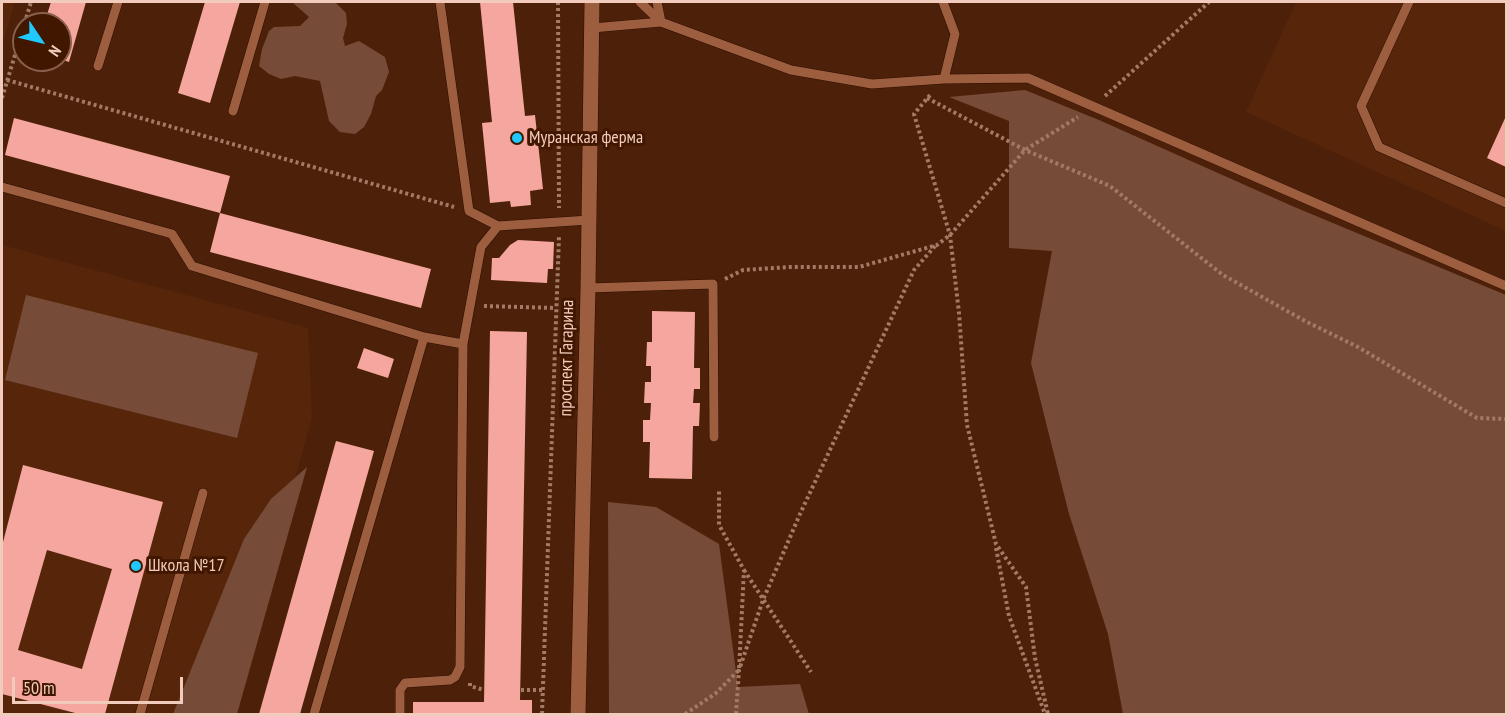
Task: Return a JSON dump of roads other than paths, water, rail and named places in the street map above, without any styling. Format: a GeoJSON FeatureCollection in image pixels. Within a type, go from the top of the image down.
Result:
{"type":"FeatureCollection","features":[{"type":"Feature","properties":{"kind":"street","name":"проспект Гагарина"},"geometry":{"type":"LineString","coordinates":[[578,714],[592,2]]}},
{"type":"Feature","properties":{"kind":"lane"},"geometry":{"type":"LineString","coordinates":[[98,66],[118,2]]}},
{"type":"Feature","properties":{"kind":"lane"},"geometry":{"type":"LineString","coordinates":[[233,111],[265,2]]}},
{"type":"Feature","properties":{"kind":"lane"},"geometry":{"type":"LineString","coordinates":[[440,2],[469,211],[498,226],[589,220]]}},
{"type":"Feature","properties":{"kind":"lane"},"geometry":{"type":"LineString","coordinates":[[640,2],[661,22],[791,70],[872,84],[944,79],[1028,78],[1506,286]]}},
{"type":"Feature","properties":{"kind":"lane"},"geometry":{"type":"LineString","coordinates":[[657,2],[661,22]]}},
{"type":"Feature","properties":{"kind":"lane"},"geometry":{"type":"LineString","coordinates":[[943,2],[955,34],[944,79]]}},
{"type":"Feature","properties":{"kind":"lane"},"geometry":{"type":"LineString","coordinates":[[1409,2],[1361,106],[1380,147],[1506,203]]}},
{"type":"Feature","properties":{"kind":"lane"},"geometry":{"type":"LineString","coordinates":[[592,27],[661,22]]}},
{"type":"Feature","properties":{"kind":"lane"},"geometry":{"type":"LineString","coordinates":[[2,187],[172,234],[192,266],[424,336],[463,344]]}},
{"type":"Feature","properties":{"kind":"lane"},"geometry":{"type":"LineString","coordinates":[[400,714],[400,690],[405,683],[450,680],[455,677],[460,667],[463,344],[481,247],[498,226]]}},
{"type":"Feature","properties":{"kind":"lane"},"geometry":{"type":"LineString","coordinates":[[588,288],[713,284],[714,437]]}},
{"type":"Feature","properties":{"kind":"lane"},"geometry":{"type":"LineString","coordinates":[[314,714],[424,336]]}},
{"type":"Feature","properties":{"kind":"lane"},"geometry":{"type":"LineString","coordinates":[[140,714],[203,493]]}},
{"type":"Feature","properties":{"kind":"place","name":"Муранская ферма"},"geometry":{"type":"Point","coordinates":[517,138]}},
{"type":"Feature","properties":{"kind":"place","name":"Школа №17"},"geometry":{"type":"Point","coordinates":[136,566]}}]}
